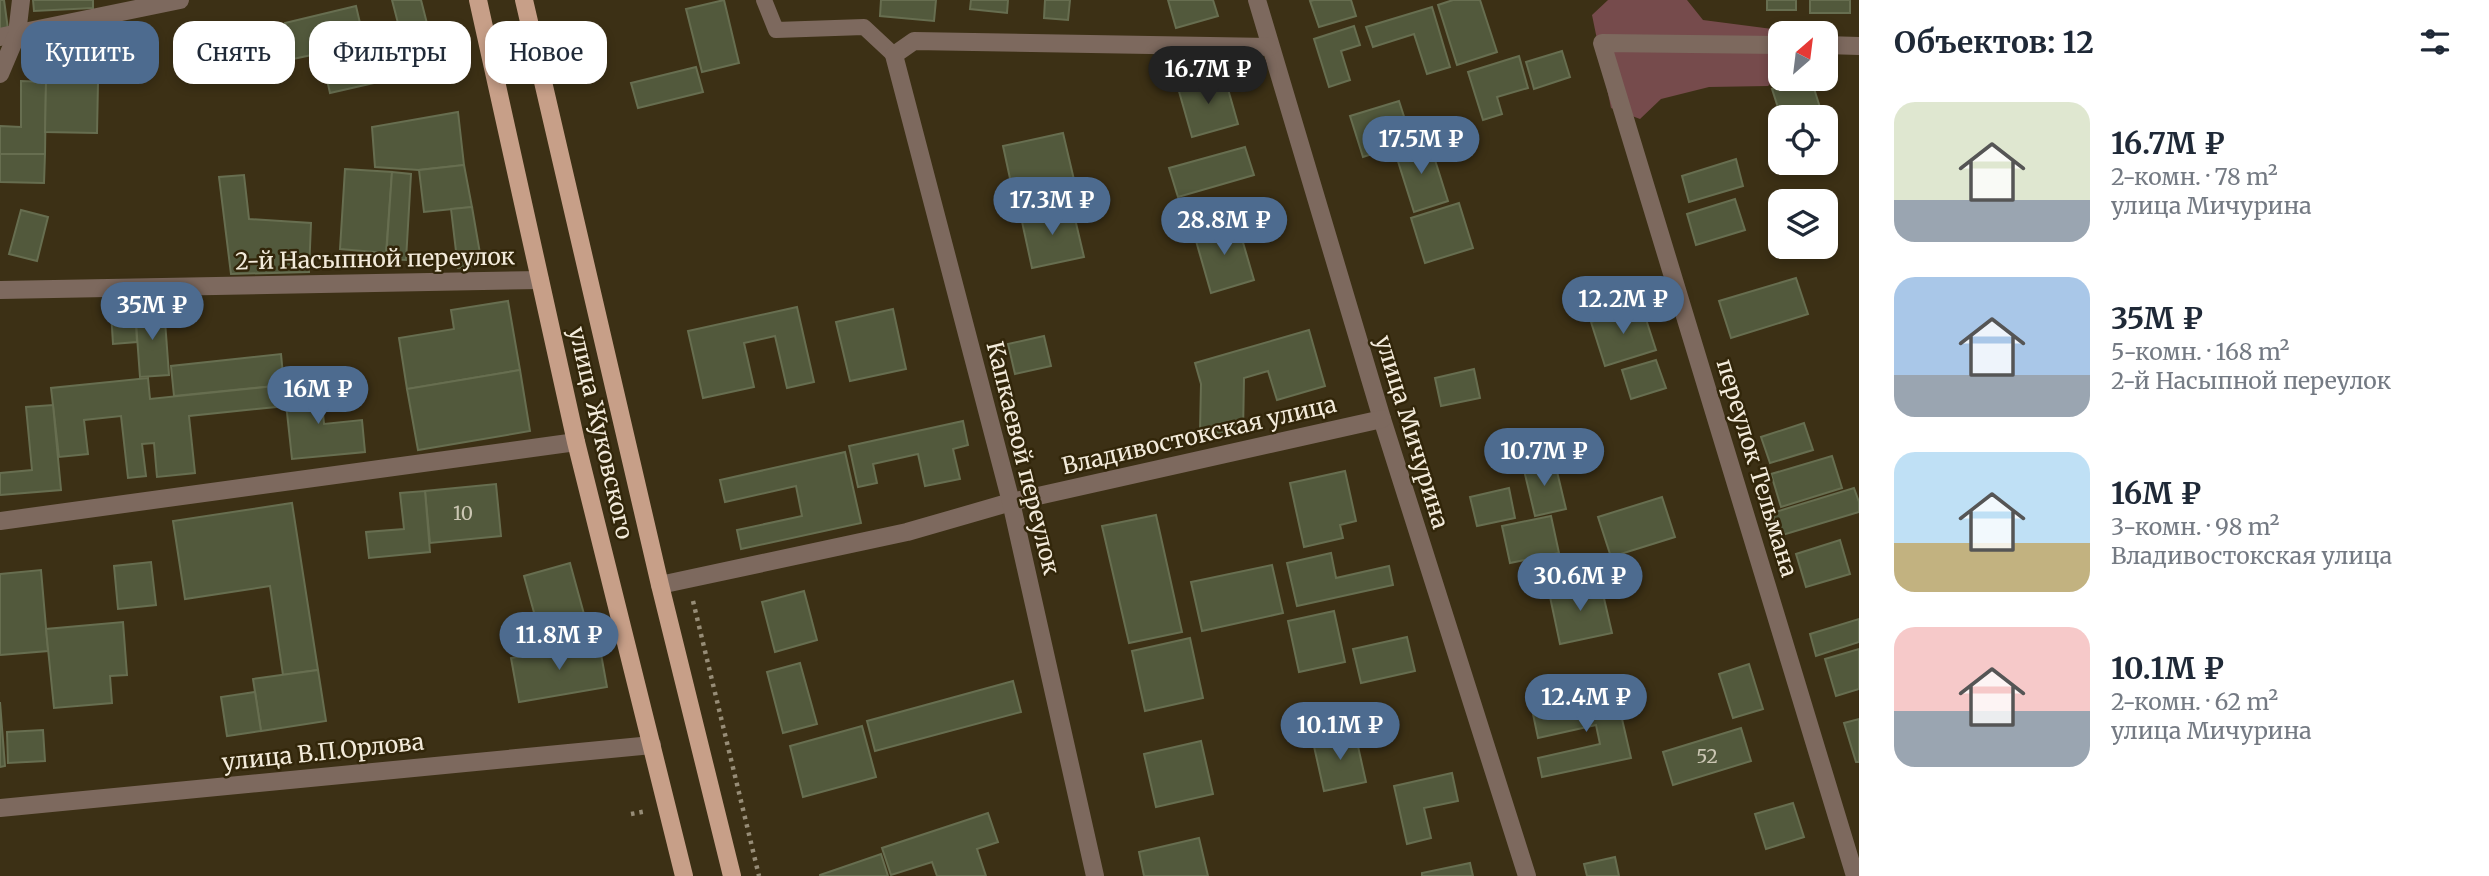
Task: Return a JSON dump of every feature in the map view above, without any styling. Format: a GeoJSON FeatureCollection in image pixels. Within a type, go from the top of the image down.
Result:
{"type":"FeatureCollection","features":[{"type":"Feature","properties":{"kind":"main road","name":"улица Жуковского"},"geometry":{"type":"LineString","coordinates":[[478,0],[576,442],[684,876]]}},
{"type":"Feature","properties":{"kind":"main road"},"geometry":{"type":"LineString","coordinates":[[524,0],[660,585],[732,876]]}},
{"type":"Feature","properties":{"kind":"street"},"geometry":{"type":"LineString","coordinates":[[0,74],[9,35],[22,0]]}},
{"type":"Feature","properties":{"kind":"street"},"geometry":{"type":"LineString","coordinates":[[9,35],[180,0]]}},
{"type":"Feature","properties":{"kind":"street","name":"улица Мичурина"},"geometry":{"type":"LineString","coordinates":[[1256,0],[1382,419],[1527,876]]}},
{"type":"Feature","properties":{"kind":"street"},"geometry":{"type":"LineString","coordinates":[[894,55],[914,41],[1270,47]]}},
{"type":"Feature","properties":{"kind":"street","name":"переулок Тельмана"},"geometry":{"type":"LineString","coordinates":[[1768,45],[1602,43],[1855,876]]}},
{"type":"Feature","properties":{"kind":"street"},"geometry":{"type":"LineString","coordinates":[[1838,45],[1859,46]]}},
{"type":"Feature","properties":{"kind":"street","name":"Капкаевой переулок"},"geometry":{"type":"LineString","coordinates":[[894,55],[1011,502],[1095,876]]}},
{"type":"Feature","properties":{"kind":"street","name":"2-й Насыпной переулок"},"geometry":{"type":"LineString","coordinates":[[0,290],[540,280]]}},
{"type":"Feature","properties":{"kind":"street","name":"Владивостокская улица"},"geometry":{"type":"LineString","coordinates":[[660,585],[907,532],[1011,502],[1382,419]]}},
{"type":"Feature","properties":{"kind":"street"},"geometry":{"type":"LineString","coordinates":[[0,521],[576,442]]}},
{"type":"Feature","properties":{"kind":"street","name":"улица В.П.Орлова"},"geometry":{"type":"LineString","coordinates":[[0,808],[652,745]]}},
{"type":"Feature","properties":{"kind":"lane"},"geometry":{"type":"LineString","coordinates":[[764,0],[776,30],[864,27],[894,55]]}},
{"type":"Feature","properties":{"kind":"path"},"geometry":{"type":"LineString","coordinates":[[688,578],[759,876]]}},
{"type":"Feature","properties":{"kind":"shaded area"},"geometry":{"type":"Polygon","coordinates":[[[1608,0],[1687,0],[1703,20],[1768,28],[1768,86],[1709,87],[1661,99],[1640,119],[1611,108],[1592,15],[1608,0]]]}},
{"type":"Feature","properties":{"kind":"building"},"geometry":{"type":"Polygon","coordinates":[[[0,0],[4,0],[8,29],[0,31],[0,0]]]}},
{"type":"Feature","properties":{"kind":"building"},"geometry":{"type":"Polygon","coordinates":[[[33,0],[93,0],[93,8],[34,11],[33,0]]]}},
{"type":"Feature","properties":{"kind":"building"},"geometry":{"type":"Polygon","coordinates":[[[392,0],[421,0],[426,21],[397,21],[392,0]]]}},
{"type":"Feature","properties":{"kind":"building"},"geometry":{"type":"Polygon","coordinates":[[[724,0],[739,63],[702,72],[686,9],[724,0]]]}},
{"type":"Feature","properties":{"kind":"building"},"geometry":{"type":"Polygon","coordinates":[[[881,0],[936,0],[934,21],[880,16],[881,0]]]}},
{"type":"Feature","properties":{"kind":"building"},"geometry":{"type":"Polygon","coordinates":[[[971,0],[1008,0],[1007,13],[970,9],[971,0]]]}},
{"type":"Feature","properties":{"kind":"building"},"geometry":{"type":"Polygon","coordinates":[[[1045,0],[1070,0],[1068,20],[1044,18],[1045,0]]]}},
{"type":"Feature","properties":{"kind":"building"},"geometry":{"type":"Polygon","coordinates":[[[1168,0],[1213,0],[1218,16],[1176,28],[1168,0]]]}},
{"type":"Feature","properties":{"kind":"building"},"geometry":{"type":"Polygon","coordinates":[[[1351,0],[1356,16],[1319,27],[1310,1],[1351,0]]]}},
{"type":"Feature","properties":{"kind":"building"},"geometry":{"type":"Polygon","coordinates":[[[1453,0],[1480,0],[1497,52],[1457,65],[1438,5],[1453,0]]]}},
{"type":"Feature","properties":{"kind":"building"},"geometry":{"type":"Polygon","coordinates":[[[1767,0],[1796,0],[1796,10],[1767,10],[1767,0]]]}},
{"type":"Feature","properties":{"kind":"building"},"geometry":{"type":"Polygon","coordinates":[[[1810,0],[1850,0],[1850,13],[1810,13],[1810,0]]]}},
{"type":"Feature","properties":{"kind":"building"},"geometry":{"type":"Polygon","coordinates":[[[356,6],[360,21],[309,21],[309,56],[295,59],[293,21],[356,6]]]}},
{"type":"Feature","properties":{"kind":"building"},"geometry":{"type":"Polygon","coordinates":[[[1432,7],[1450,67],[1427,74],[1414,34],[1373,47],[1366,27],[1432,7]]]}},
{"type":"Feature","properties":{"kind":"building"},"geometry":{"type":"Polygon","coordinates":[[[1354,26],[1360,45],[1341,51],[1350,80],[1329,87],[1314,39],[1354,26]]]}},
{"type":"Feature","properties":{"kind":"building"},"geometry":{"type":"Polygon","coordinates":[[[1562,51],[1570,77],[1534,89],[1526,62],[1562,51]]]}},
{"type":"Feature","properties":{"kind":"building"},"geometry":{"type":"Polygon","coordinates":[[[1519,56],[1528,88],[1497,97],[1502,114],[1483,120],[1468,72],[1519,56]]]}},
{"type":"Feature","properties":{"kind":"building"},"geometry":{"type":"Polygon","coordinates":[[[696,67],[703,92],[638,108],[631,83],[696,67]]]}},
{"type":"Feature","properties":{"kind":"building"},"geometry":{"type":"Polygon","coordinates":[[[1224,75],[1238,124],[1192,137],[1178,88],[1224,75]]]}},
{"type":"Feature","properties":{"kind":"building"},"geometry":{"type":"Polygon","coordinates":[[[21,84],[46,84],[45,154],[0,154],[0,126],[21,127],[21,84]]]}},
{"type":"Feature","properties":{"kind":"building"},"geometry":{"type":"Polygon","coordinates":[[[46,84],[98,84],[97,133],[45,132],[46,84]]]}},
{"type":"Feature","properties":{"kind":"building"},"geometry":{"type":"Polygon","coordinates":[[[328,84],[370,84],[330,93],[328,84]]]}},
{"type":"Feature","properties":{"kind":"building"},"geometry":{"type":"Polygon","coordinates":[[[1773,91],[1815,91],[1819,105],[1777,105],[1773,91]]]}},
{"type":"Feature","properties":{"kind":"building"},"geometry":{"type":"Polygon","coordinates":[[[1399,101],[1412,141],[1363,157],[1350,116],[1399,101]]]}},
{"type":"Feature","properties":{"kind":"building"},"geometry":{"type":"Polygon","coordinates":[[[458,112],[464,165],[419,170],[375,167],[372,127],[458,112]]]}},
{"type":"Feature","properties":{"kind":"building"},"geometry":{"type":"Polygon","coordinates":[[[1063,133],[1075,184],[1014,197],[1003,146],[1063,133]]]}},
{"type":"Feature","properties":{"kind":"building"},"geometry":{"type":"Polygon","coordinates":[[[1429,141],[1448,201],[1414,212],[1395,152],[1429,141]]]}},
{"type":"Feature","properties":{"kind":"building"},"geometry":{"type":"Polygon","coordinates":[[[1245,147],[1254,175],[1178,197],[1169,168],[1245,147]]]}},
{"type":"Feature","properties":{"kind":"building"},"geometry":{"type":"Polygon","coordinates":[[[0,154],[45,154],[44,183],[0,182],[0,154]]]}},
{"type":"Feature","properties":{"kind":"building"},"geometry":{"type":"Polygon","coordinates":[[[1736,159],[1743,186],[1689,202],[1682,176],[1736,159]]]}},
{"type":"Feature","properties":{"kind":"building"},"geometry":{"type":"Polygon","coordinates":[[[464,165],[472,207],[424,212],[419,170],[464,165]]]}},
{"type":"Feature","properties":{"kind":"building"},"geometry":{"type":"Polygon","coordinates":[[[345,169],[392,172],[386,253],[340,249],[345,169]]]}},
{"type":"Feature","properties":{"kind":"building"},"geometry":{"type":"Polygon","coordinates":[[[392,172],[411,174],[406,260],[386,259],[392,172]]]}},
{"type":"Feature","properties":{"kind":"building"},"geometry":{"type":"Polygon","coordinates":[[[244,175],[249,219],[311,223],[309,272],[231,274],[219,177],[244,175]]]}},
{"type":"Feature","properties":{"kind":"building"},"geometry":{"type":"Polygon","coordinates":[[[1735,199],[1745,230],[1696,245],[1687,214],[1735,199]]]}},
{"type":"Feature","properties":{"kind":"building"},"geometry":{"type":"Polygon","coordinates":[[[1459,203],[1473,248],[1425,263],[1411,218],[1459,203]]]}},
{"type":"Feature","properties":{"kind":"building"},"geometry":{"type":"Polygon","coordinates":[[[1072,206],[1084,257],[1032,268],[1021,217],[1072,206]]]}},
{"type":"Feature","properties":{"kind":"building"},"geometry":{"type":"Polygon","coordinates":[[[472,207],[482,265],[458,268],[451,209],[472,207]]]}},
{"type":"Feature","properties":{"kind":"building"},"geometry":{"type":"Polygon","coordinates":[[[21,210],[48,217],[37,261],[9,254],[21,210]]]}},
{"type":"Feature","properties":{"kind":"building"},"geometry":{"type":"Polygon","coordinates":[[[1237,222],[1254,280],[1211,293],[1194,234],[1237,222]]]}},
{"type":"Feature","properties":{"kind":"building"},"geometry":{"type":"Polygon","coordinates":[[[1796,278],[1808,314],[1731,338],[1719,301],[1796,278]]]}},
{"type":"Feature","properties":{"kind":"building"},"geometry":{"type":"Polygon","coordinates":[[[508,301],[520,370],[407,389],[399,338],[454,329],[451,310],[508,301]]]}},
{"type":"Feature","properties":{"kind":"building"},"geometry":{"type":"Polygon","coordinates":[[[164,307],[169,375],[140,377],[135,309],[164,307]]]}},
{"type":"Feature","properties":{"kind":"building"},"geometry":{"type":"Polygon","coordinates":[[[797,307],[814,382],[787,388],[775,336],[744,343],[754,387],[703,398],[688,331],[797,307]]]}},
{"type":"Feature","properties":{"kind":"building"},"geometry":{"type":"Polygon","coordinates":[[[1642,307],[1656,350],[1605,366],[1591,322],[1642,307]]]}},
{"type":"Feature","properties":{"kind":"building"},"geometry":{"type":"Polygon","coordinates":[[[135,309],[137,342],[113,344],[111,311],[135,309]]]}},
{"type":"Feature","properties":{"kind":"building"},"geometry":{"type":"Polygon","coordinates":[[[893,309],[906,369],[850,381],[836,322],[893,309]]]}},
{"type":"Feature","properties":{"kind":"building"},"geometry":{"type":"Polygon","coordinates":[[[1309,330],[1325,386],[1277,400],[1268,371],[1244,378],[1243,433],[1200,432],[1201,384],[1195,363],[1309,330]]]}},
{"type":"Feature","properties":{"kind":"building"},"geometry":{"type":"Polygon","coordinates":[[[1044,336],[1051,366],[1015,374],[1008,344],[1044,336]]]}},
{"type":"Feature","properties":{"kind":"building"},"geometry":{"type":"Polygon","coordinates":[[[281,354],[284,385],[174,396],[171,366],[281,354]]]}},
{"type":"Feature","properties":{"kind":"building"},"geometry":{"type":"Polygon","coordinates":[[[1656,360],[1666,388],[1631,399],[1622,370],[1656,360]]]}},
{"type":"Feature","properties":{"kind":"building"},"geometry":{"type":"Polygon","coordinates":[[[1474,369],[1480,398],[1441,406],[1435,378],[1474,369]]]}},
{"type":"Feature","properties":{"kind":"building"},"geometry":{"type":"Polygon","coordinates":[[[520,370],[530,431],[418,450],[407,389],[520,370]]]}},
{"type":"Feature","properties":{"kind":"building"},"geometry":{"type":"Polygon","coordinates":[[[148,378],[150,399],[284,385],[286,406],[189,416],[195,473],[157,477],[154,443],[142,444],[146,476],[128,478],[121,416],[84,420],[88,454],[59,457],[51,388],[148,378]]]}},
{"type":"Feature","properties":{"kind":"building"},"geometry":{"type":"Polygon","coordinates":[[[320,381],[324,424],[362,420],[365,452],[292,459],[284,385],[320,381]]]}},
{"type":"Feature","properties":{"kind":"building"},"geometry":{"type":"Polygon","coordinates":[[[53,405],[61,490],[0,495],[0,473],[32,470],[26,407],[53,405]]]}},
{"type":"Feature","properties":{"kind":"building"},"geometry":{"type":"Polygon","coordinates":[[[963,421],[968,445],[953,449],[960,479],[925,486],[918,454],[873,464],[877,483],[858,487],[849,446],[963,421]]]}},
{"type":"Feature","properties":{"kind":"building"},"geometry":{"type":"Polygon","coordinates":[[[1804,423],[1813,450],[1770,463],[1761,437],[1804,423]]]}},
{"type":"Feature","properties":{"kind":"building"},"geometry":{"type":"Polygon","coordinates":[[[845,452],[861,523],[741,549],[737,530],[802,516],[796,486],[725,502],[720,480],[845,452]]]}},
{"type":"Feature","properties":{"kind":"building"},"geometry":{"type":"Polygon","coordinates":[[[1832,456],[1842,488],[1781,507],[1771,474],[1832,456]]]}},
{"type":"Feature","properties":{"kind":"building"},"geometry":{"type":"Polygon","coordinates":[[[1554,459],[1566,509],[1535,516],[1523,466],[1554,459]]]}},
{"type":"Feature","properties":{"kind":"building"},"geometry":{"type":"Polygon","coordinates":[[[1345,471],[1356,521],[1340,525],[1343,538],[1304,547],[1290,483],[1345,471]]]}},
{"type":"Feature","properties":{"kind":"building"},"geometry":{"type":"Polygon","coordinates":[[[496,484],[501,536],[430,543],[425,491],[496,484]]]}},
{"type":"Feature","properties":{"kind":"building"},"geometry":{"type":"Polygon","coordinates":[[[1509,488],[1515,518],[1477,526],[1470,497],[1509,488]]]}},
{"type":"Feature","properties":{"kind":"building"},"geometry":{"type":"Polygon","coordinates":[[[1854,488],[1859,512],[1779,536],[1772,513],[1854,488]]]}},
{"type":"Feature","properties":{"kind":"building"},"geometry":{"type":"Polygon","coordinates":[[[425,491],[430,552],[369,558],[366,532],[404,529],[400,493],[425,491]]]}},
{"type":"Feature","properties":{"kind":"building"},"geometry":{"type":"Polygon","coordinates":[[[1662,497],[1675,537],[1611,557],[1598,517],[1662,497]]]}},
{"type":"Feature","properties":{"kind":"building"},"geometry":{"type":"Polygon","coordinates":[[[292,503],[318,670],[283,675],[270,586],[185,599],[173,521],[292,503]]]}},
{"type":"Feature","properties":{"kind":"building"},"geometry":{"type":"Polygon","coordinates":[[[1156,515],[1182,632],[1129,643],[1102,526],[1156,515]]]}},
{"type":"Feature","properties":{"kind":"building"},"geometry":{"type":"Polygon","coordinates":[[[1551,516],[1559,553],[1510,563],[1502,526],[1551,516]]]}},
{"type":"Feature","properties":{"kind":"building"},"geometry":{"type":"Polygon","coordinates":[[[1840,540],[1850,574],[1806,587],[1796,554],[1840,540]]]}},
{"type":"Feature","properties":{"kind":"building"},"geometry":{"type":"Polygon","coordinates":[[[1331,553],[1336,578],[1389,566],[1393,585],[1297,606],[1287,563],[1331,553]]]}},
{"type":"Feature","properties":{"kind":"building"},"geometry":{"type":"Polygon","coordinates":[[[151,562],[156,605],[118,609],[114,566],[151,562]]]}},
{"type":"Feature","properties":{"kind":"building"},"geometry":{"type":"Polygon","coordinates":[[[570,563],[590,636],[544,649],[524,576],[570,563]]]}},
{"type":"Feature","properties":{"kind":"building"},"geometry":{"type":"Polygon","coordinates":[[[1272,565],[1283,613],[1202,631],[1191,582],[1272,565]]]}},
{"type":"Feature","properties":{"kind":"building"},"geometry":{"type":"Polygon","coordinates":[[[41,570],[48,651],[0,655],[0,574],[41,570]]]}},
{"type":"Feature","properties":{"kind":"building"},"geometry":{"type":"Polygon","coordinates":[[[1600,581],[1612,633],[1560,644],[1549,592],[1600,581]]]}},
{"type":"Feature","properties":{"kind":"building"},"geometry":{"type":"Polygon","coordinates":[[[804,591],[817,640],[775,652],[762,602],[804,591]]]}},
{"type":"Feature","properties":{"kind":"building"},"geometry":{"type":"Polygon","coordinates":[[[1334,611],[1345,662],[1299,672],[1288,621],[1334,611]]]}},
{"type":"Feature","properties":{"kind":"building"},"geometry":{"type":"Polygon","coordinates":[[[1859,619],[1859,642],[1816,656],[1810,634],[1859,619]]]}},
{"type":"Feature","properties":{"kind":"building"},"geometry":{"type":"Polygon","coordinates":[[[123,622],[127,675],[110,676],[112,703],[54,708],[46,629],[123,622]]]}},
{"type":"Feature","properties":{"kind":"building"},"geometry":{"type":"Polygon","coordinates":[[[1407,637],[1415,671],[1361,683],[1353,649],[1407,637]]]}},
{"type":"Feature","properties":{"kind":"building"},"geometry":{"type":"Polygon","coordinates":[[[1190,638],[1203,698],[1145,711],[1132,651],[1190,638]]]}},
{"type":"Feature","properties":{"kind":"building"},"geometry":{"type":"Polygon","coordinates":[[[599,643],[607,687],[519,702],[511,658],[599,643]]]}},
{"type":"Feature","properties":{"kind":"building"},"geometry":{"type":"Polygon","coordinates":[[[1859,649],[1859,689],[1836,696],[1825,659],[1859,649]]]}},
{"type":"Feature","properties":{"kind":"building"},"geometry":{"type":"Polygon","coordinates":[[[800,663],[817,724],[783,733],[767,672],[800,663]]]}},
{"type":"Feature","properties":{"kind":"building"},"geometry":{"type":"Polygon","coordinates":[[[1749,664],[1763,709],[1733,718],[1719,674],[1749,664]]]}},
{"type":"Feature","properties":{"kind":"building"},"geometry":{"type":"Polygon","coordinates":[[[318,670],[326,721],[261,731],[253,679],[318,670]]]}},
{"type":"Feature","properties":{"kind":"building"},"geometry":{"type":"Polygon","coordinates":[[[1013,681],[1021,712],[875,751],[867,721],[1013,681]]]}},
{"type":"Feature","properties":{"kind":"building"},"geometry":{"type":"Polygon","coordinates":[[[255,692],[261,731],[227,736],[221,697],[255,692]]]}},
{"type":"Feature","properties":{"kind":"building"},"geometry":{"type":"Polygon","coordinates":[[[1624,693],[1630,717],[1622,719],[1631,758],[1542,777],[1538,758],[1600,744],[1596,725],[1538,738],[1533,714],[1624,693]]]}},
{"type":"Feature","properties":{"kind":"building"},"geometry":{"type":"Polygon","coordinates":[[[0,702],[5,766],[0,767],[0,702]]]}},
{"type":"Feature","properties":{"kind":"building"},"geometry":{"type":"Polygon","coordinates":[[[1859,719],[1859,762],[1856,762],[1844,723],[1859,719]]]}},
{"type":"Feature","properties":{"kind":"building"},"geometry":{"type":"Polygon","coordinates":[[[862,726],[876,777],[803,797],[790,746],[862,726]]]}},
{"type":"Feature","properties":{"kind":"building"},"geometry":{"type":"Polygon","coordinates":[[[1741,728],[1751,761],[1673,785],[1663,752],[1741,728]]]}},
{"type":"Feature","properties":{"kind":"building"},"geometry":{"type":"Polygon","coordinates":[[[43,730],[45,761],[8,763],[7,732],[43,730]]]}},
{"type":"Feature","properties":{"kind":"building"},"geometry":{"type":"Polygon","coordinates":[[[1355,733],[1366,782],[1324,791],[1313,742],[1355,733]]]}},
{"type":"Feature","properties":{"kind":"building"},"geometry":{"type":"Polygon","coordinates":[[[1201,741],[1213,794],[1156,807],[1144,754],[1201,741]]]}},
{"type":"Feature","properties":{"kind":"building"},"geometry":{"type":"Polygon","coordinates":[[[1452,773],[1458,801],[1424,808],[1431,838],[1407,844],[1394,786],[1452,773]]]}},
{"type":"Feature","properties":{"kind":"building"},"geometry":{"type":"Polygon","coordinates":[[[1793,803],[1804,837],[1766,849],[1755,814],[1793,803]]]}},
{"type":"Feature","properties":{"kind":"building"},"geometry":{"type":"Polygon","coordinates":[[[988,813],[998,842],[977,849],[986,876],[937,876],[932,862],[891,875],[882,848],[988,813]]]}},
{"type":"Feature","properties":{"kind":"building"},"geometry":{"type":"Polygon","coordinates":[[[1199,838],[1208,876],[1144,876],[1139,852],[1199,838]]]}},
{"type":"Feature","properties":{"kind":"building"},"geometry":{"type":"Polygon","coordinates":[[[881,854],[888,876],[820,876],[820,875],[881,854]]]}},
{"type":"Feature","properties":{"kind":"building"},"geometry":{"type":"Polygon","coordinates":[[[1615,857],[1619,876],[1587,876],[1584,864],[1615,857]]]}},
{"type":"Feature","properties":{"kind":"building"},"geometry":{"type":"Polygon","coordinates":[[[1470,863],[1473,876],[1422,876],[1422,873],[1470,863]]]}}]}
